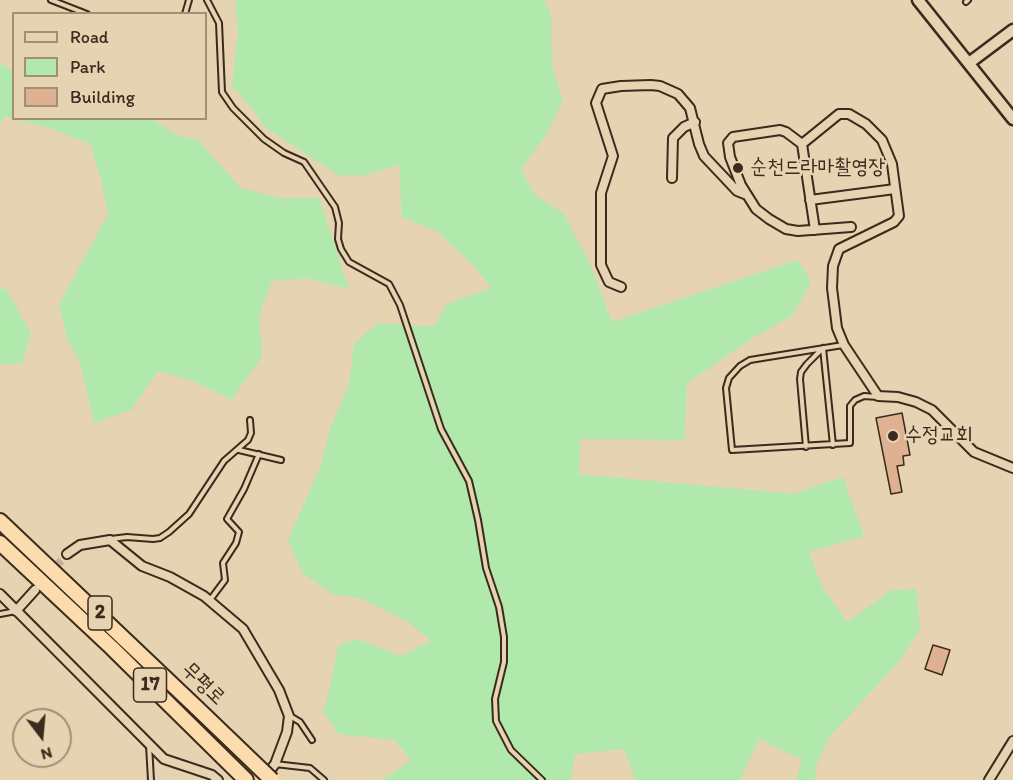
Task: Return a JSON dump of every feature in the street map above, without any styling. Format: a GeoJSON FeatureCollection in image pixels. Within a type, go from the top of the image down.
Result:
{"type":"FeatureCollection","features":[{"type":"Feature","properties":{"kind":"highway","name":"무평로"},"geometry":{"type":"LineString","coordinates":[[0,521],[94,608],[272,780]]}},
{"type":"Feature","properties":{"kind":"highway","name":"2"},"geometry":{"type":"LineString","coordinates":[[0,543],[112,648],[119,662],[235,780]]}},
{"type":"Feature","properties":{"kind":"highway","name":"무평로"},"geometry":{"type":"LineString","coordinates":[[185,727],[246,780]]}},
{"type":"Feature","properties":{"kind":"street"},"geometry":{"type":"LineString","coordinates":[[918,0],[1013,119]]}},
{"type":"Feature","properties":{"kind":"street"},"geometry":{"type":"LineString","coordinates":[[969,63],[1013,30]]}},
{"type":"Feature","properties":{"kind":"street"},"geometry":{"type":"LineString","coordinates":[[621,287],[609,282],[602,265],[601,193],[613,156],[596,103],[602,89],[635,85],[660,86],[678,94],[690,108],[704,156],[737,191],[748,196]]}},
{"type":"Feature","properties":{"kind":"street"},"geometry":{"type":"LineString","coordinates":[[802,144],[839,114],[849,114],[866,124],[882,140],[892,164],[899,216],[894,222],[839,249],[832,266],[837,328],[844,345],[878,396],[916,402],[932,410],[974,452],[1013,468]]}},
{"type":"Feature","properties":{"kind":"street"},"geometry":{"type":"LineString","coordinates":[[672,177],[673,138],[684,127],[695,122]]}},
{"type":"Feature","properties":{"kind":"street"},"geometry":{"type":"LineString","coordinates":[[815,230],[802,144],[780,130],[733,137],[728,143],[730,157],[741,185],[756,208],[786,229],[798,231],[815,230],[851,227]]}},
{"type":"Feature","properties":{"kind":"street"},"geometry":{"type":"LineString","coordinates":[[810,200],[895,189]]}},
{"type":"Feature","properties":{"kind":"street"},"geometry":{"type":"LineString","coordinates":[[67,554],[80,545],[110,540],[142,566],[170,577],[210,601],[243,629],[279,690],[289,716],[275,764],[263,780]]}},
{"type":"Feature","properties":{"kind":"street"},"geometry":{"type":"LineString","coordinates":[[16,610],[35,590]]}},
{"type":"Feature","properties":{"kind":"street"},"geometry":{"type":"LineString","coordinates":[[0,594],[164,759],[212,775],[218,780]]}},
{"type":"Feature","properties":{"kind":"street"},"geometry":{"type":"LineString","coordinates":[[989,780],[1013,741]]}},
{"type":"Feature","properties":{"kind":"lane"},"geometry":{"type":"LineString","coordinates":[[51,0],[82,12]]}},
{"type":"Feature","properties":{"kind":"lane"},"geometry":{"type":"LineString","coordinates":[[207,0],[219,23],[222,92],[232,108],[264,139],[284,153],[304,162],[335,207],[339,222],[338,239],[345,255],[350,262],[389,284],[400,304],[441,429],[469,481],[486,568],[499,607],[504,662],[495,699],[496,721],[511,750],[542,780]]}},
{"type":"Feature","properties":{"kind":"lane"},"geometry":{"type":"LineString","coordinates":[[844,345],[750,360],[740,366],[729,378],[726,388],[732,450],[850,443],[850,406],[855,400],[864,396],[886,397]]}},
{"type":"Feature","properties":{"kind":"lane"},"geometry":{"type":"LineString","coordinates":[[823,348],[833,445]]}},
{"type":"Feature","properties":{"kind":"lane"},"geometry":{"type":"LineString","coordinates":[[806,447],[801,372],[823,348]]}},
{"type":"Feature","properties":{"kind":"lane"},"geometry":{"type":"LineString","coordinates":[[110,540],[127,537],[153,539],[170,532],[189,514],[224,461],[248,440],[251,433],[250,420]]}},
{"type":"Feature","properties":{"kind":"lane"},"geometry":{"type":"LineString","coordinates":[[238,450],[281,460]]}},
{"type":"Feature","properties":{"kind":"lane"},"geometry":{"type":"LineString","coordinates":[[210,601],[225,580],[223,563],[236,543],[239,532],[227,519],[244,489],[259,454]]}},
{"type":"Feature","properties":{"kind":"lane"},"geometry":{"type":"LineString","coordinates":[[0,614],[16,610]]}},
{"type":"Feature","properties":{"kind":"lane"},"geometry":{"type":"LineString","coordinates":[[289,716],[300,722],[312,741]]}},
{"type":"Feature","properties":{"kind":"lane"},"geometry":{"type":"LineString","coordinates":[[148,745],[151,780]]}},
{"type":"Feature","properties":{"kind":"lane"},"geometry":{"type":"LineString","coordinates":[[275,764],[310,768],[324,780]]}},
{"type":"Feature","properties":{"kind":"green space"},"geometry":{"type":"Polygon","coordinates":[[[235,0],[544,0],[551,14],[552,66],[563,101],[544,138],[521,169],[534,194],[563,213],[589,261],[612,322],[798,260],[811,282],[792,316],[754,337],[687,383],[684,440],[580,439],[579,474],[793,494],[843,477],[864,536],[809,552],[821,585],[847,622],[892,590],[916,589],[920,629],[898,663],[829,737],[816,766],[815,780],[796,780],[802,760],[759,739],[740,780],[635,780],[624,749],[575,754],[571,780],[383,780],[411,760],[395,740],[339,734],[323,712],[338,646],[357,639],[401,656],[431,641],[409,622],[361,598],[335,595],[303,574],[288,540],[320,468],[331,426],[349,385],[354,344],[378,323],[434,327],[447,304],[491,288],[474,266],[438,232],[402,217],[399,165],[362,176],[338,175],[266,128],[232,86],[238,30],[235,0]]]}},
{"type":"Feature","properties":{"kind":"green space"},"geometry":{"type":"Polygon","coordinates":[[[0,63],[12,70],[12,118],[4,116],[0,125],[0,63]]]}},
{"type":"Feature","properties":{"kind":"green space"},"geometry":{"type":"Polygon","coordinates":[[[18,120],[153,120],[179,136],[197,139],[241,188],[280,198],[319,198],[349,289],[306,278],[272,281],[259,316],[262,357],[231,400],[193,381],[158,371],[131,410],[94,423],[80,362],[67,339],[59,305],[108,214],[101,179],[90,144],[53,129],[18,120]]]}},
{"type":"Feature","properties":{"kind":"green space"},"geometry":{"type":"Polygon","coordinates":[[[0,289],[6,289],[31,333],[22,363],[0,365],[0,289]]]}},
{"type":"Feature","properties":{"kind":"building","name":"수정교회"},"geometry":{"type":"Polygon","coordinates":[[[902,413],[910,455],[903,456],[904,465],[897,466],[902,492],[891,494],[876,418],[902,413]]]}},
{"type":"Feature","properties":{"kind":"building"},"geometry":{"type":"Polygon","coordinates":[[[933,645],[950,650],[942,675],[925,669],[933,645]]]}},
{"type":"Feature","properties":{"kind":"tunnel"},"geometry":{"type":"LineString","coordinates":[[40,584],[67,554]]}},
{"type":"Feature","properties":{"kind":"place","name":"순천드라마촬영장"},"geometry":{"type":"Point","coordinates":[738,168]}},
{"type":"Feature","properties":{"kind":"place","name":"수정교회"},"geometry":{"type":"Point","coordinates":[893,436]}}]}
